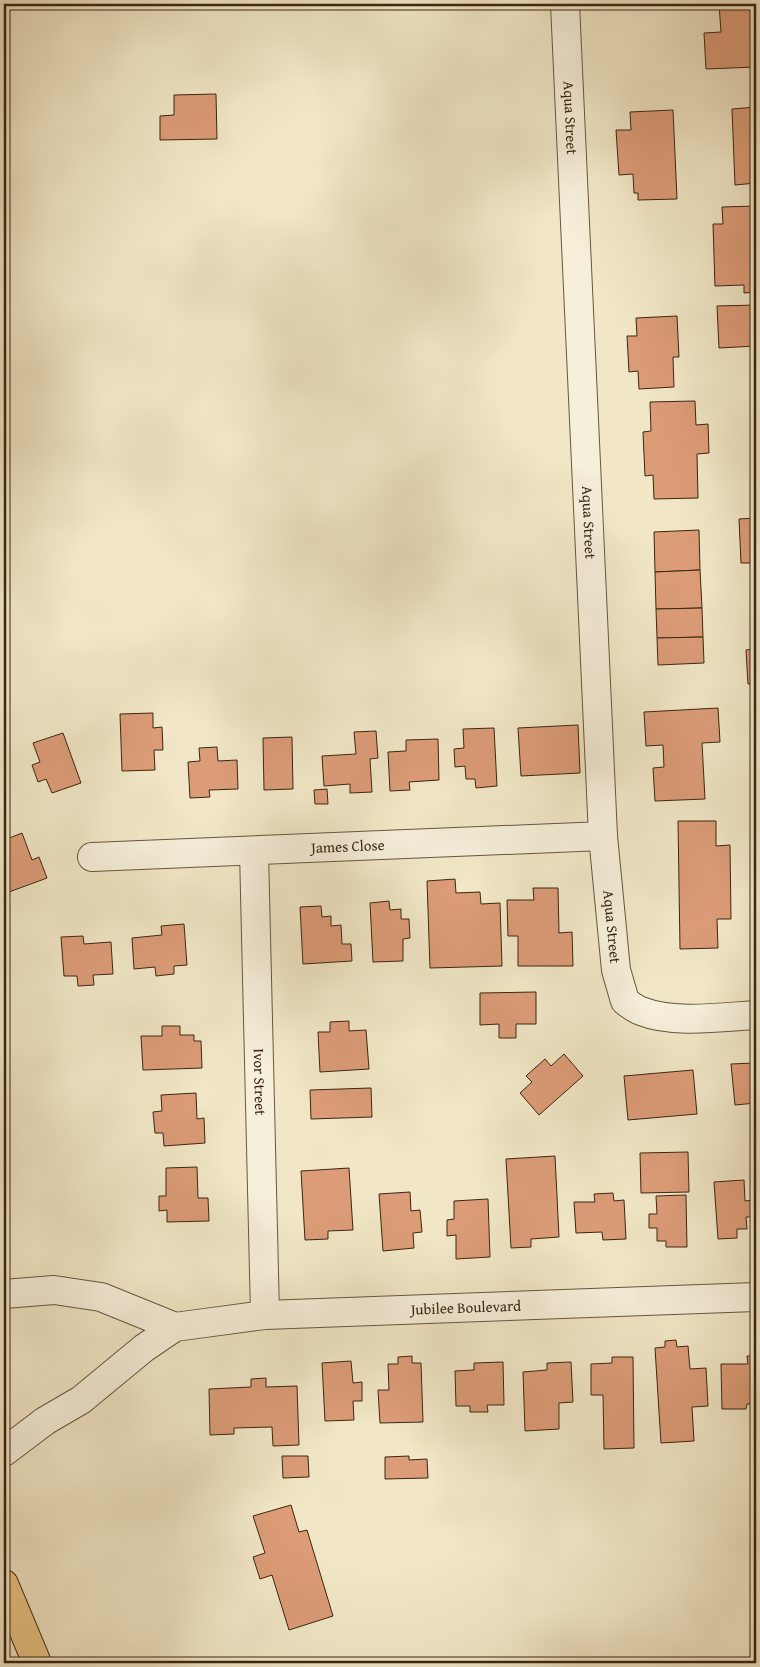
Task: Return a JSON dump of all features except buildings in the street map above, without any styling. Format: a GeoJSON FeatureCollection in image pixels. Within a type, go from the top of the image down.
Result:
{"type":"FeatureCollection","features":[{"type":"Feature","properties":{"kind":"main road"},"geometry":{"type":"LineString","coordinates":[[4,1584],[37,1663]]}},
{"type":"Feature","properties":{"kind":"street","name":"Aqua Street"},"geometry":{"type":"LineString","coordinates":[[565,4],[603,836],[616,970],[625,1001],[641,1011],[659,1016],[694,1018],[756,1015]]}},
{"type":"Feature","properties":{"kind":"street","name":"James Close"},"geometry":{"type":"LineString","coordinates":[[92,857],[603,836]]}},
{"type":"Feature","properties":{"kind":"street","name":"Ivor Street"},"geometry":{"type":"LineString","coordinates":[[254,850],[265,1315]]}},
{"type":"Feature","properties":{"kind":"street","name":"Jubilee Boulevard"},"geometry":{"type":"LineString","coordinates":[[4,1294],[54,1290],[101,1297],[176,1327]]}},
{"type":"Feature","properties":{"kind":"street","name":"Jubilee Boulevard"},"geometry":{"type":"LineString","coordinates":[[4,1452],[45,1421],[81,1400],[144,1348],[176,1327],[265,1315],[756,1297]]}}]}
